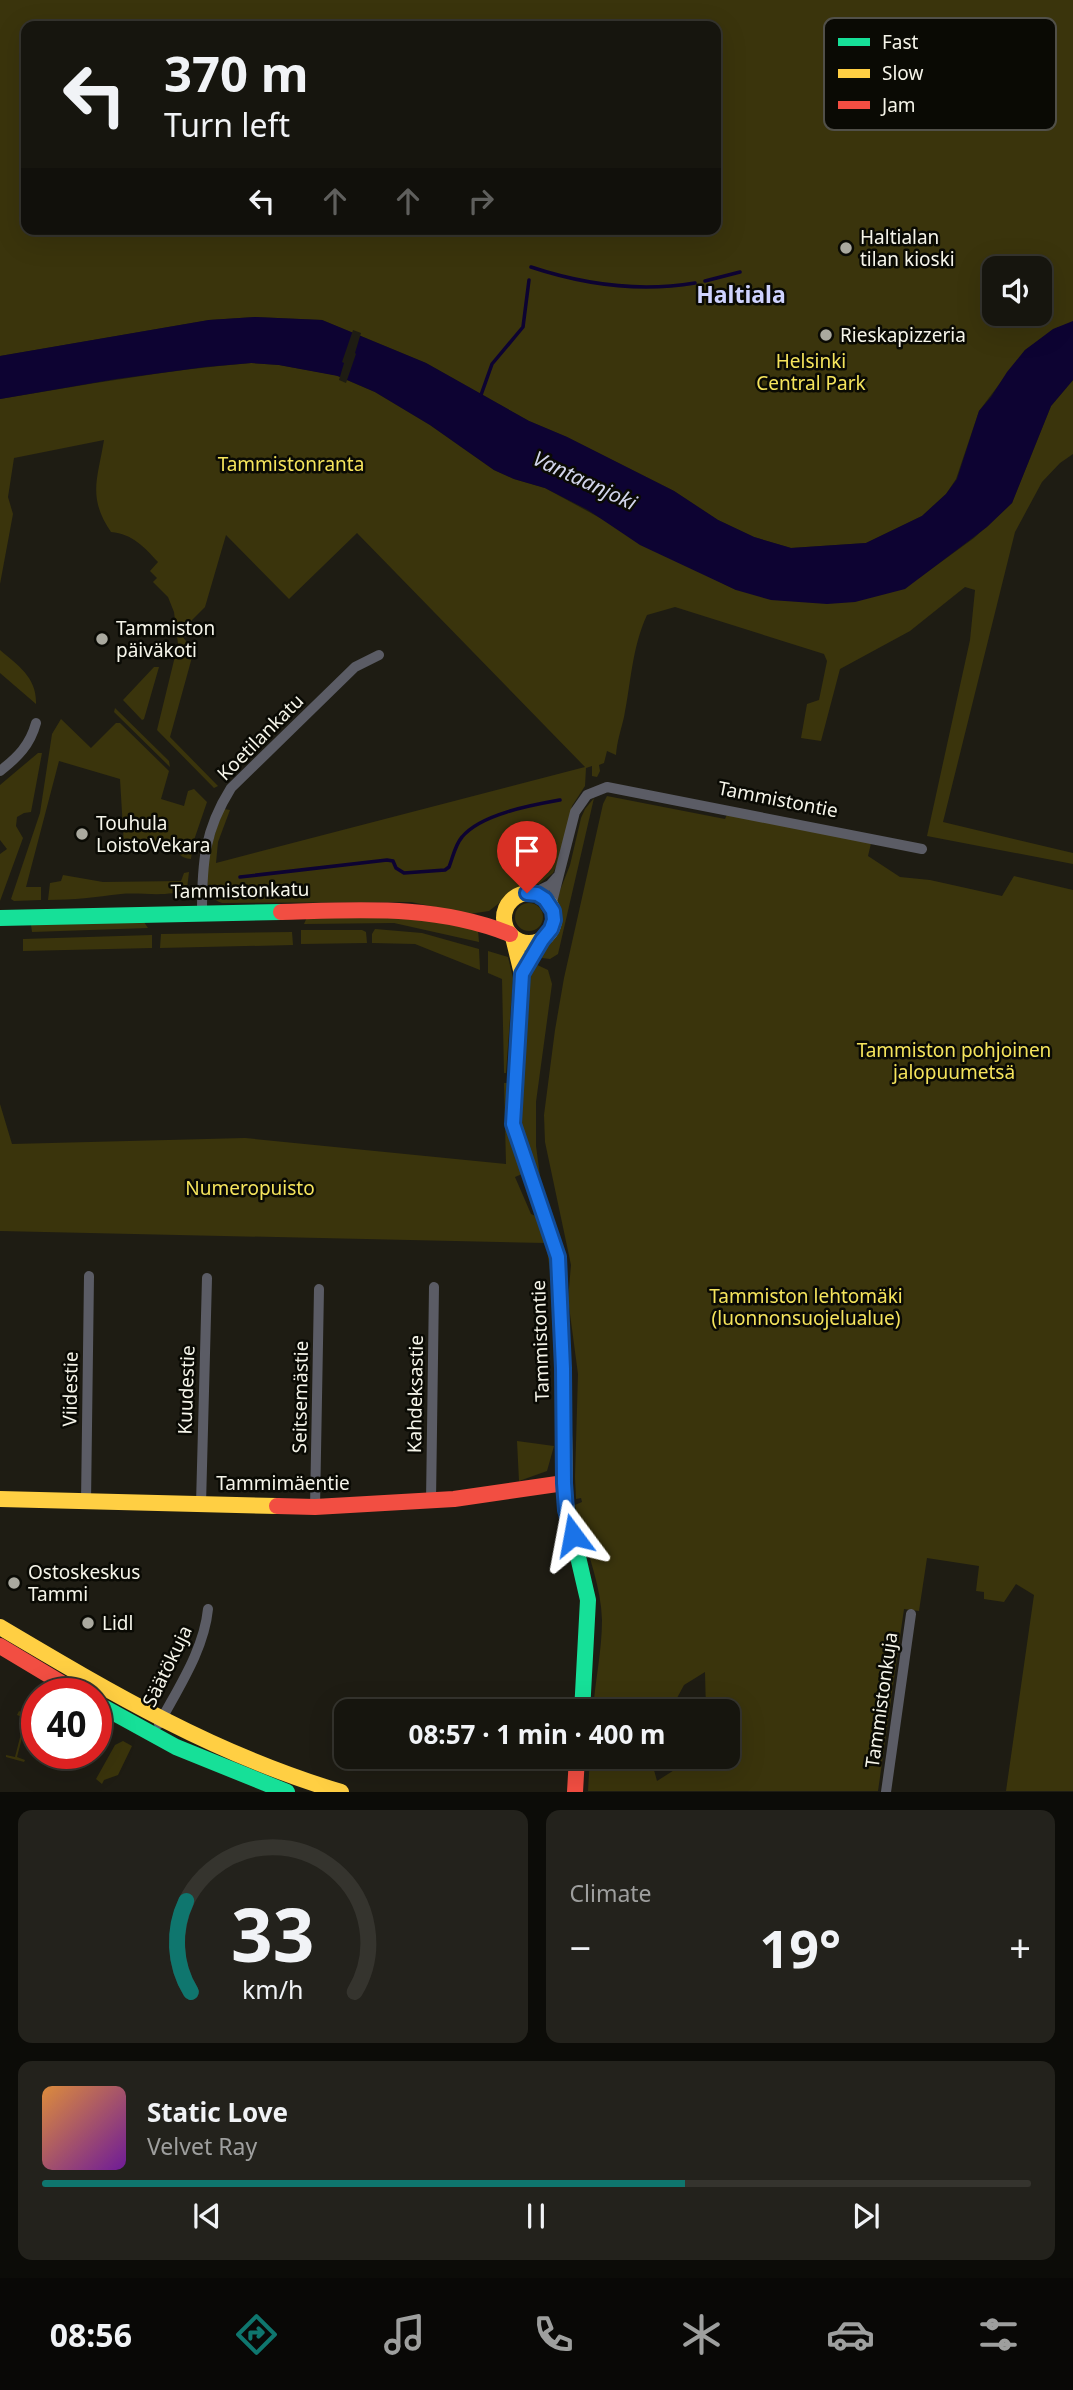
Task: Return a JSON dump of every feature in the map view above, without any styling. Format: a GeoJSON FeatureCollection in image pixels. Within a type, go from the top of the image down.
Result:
{"type":"FeatureCollection","features":[{"type":"Feature","properties":{"kind":"street","name":"Koetilankatu"},"geometry":{"type":"LineString","coordinates":[[202,912],[202,872],[207,837],[220,806],[232,788],[355,667],[379,654]]}},
{"type":"Feature","properties":{"kind":"street"},"geometry":{"type":"LineString","coordinates":[[0,771],[24,751],[36,723]]}},
{"type":"Feature","properties":{"kind":"street","name":"Tammistontie"},"geometry":{"type":"LineString","coordinates":[[551,906],[575,812],[587,795],[607,787],[922,849]]}},
{"type":"Feature","properties":{"kind":"street"},"geometry":{"type":"LineString","coordinates":[[480,922],[506,909],[516,896],[533,893],[550,885],[559,875]]}},
{"type":"Feature","properties":{"kind":"street"},"geometry":{"type":"LineString","coordinates":[[506,909],[505,925],[511,935],[527,943],[542,940],[553,925],[554,915],[545,899],[533,893]]}},
{"type":"Feature","properties":{"kind":"street","name":"Tammistonkatu"},"geometry":{"type":"LineString","coordinates":[[0,918],[395,909],[480,922],[511,935]]}},
{"type":"Feature","properties":{"kind":"street","name":"Tammistontie"},"geometry":{"type":"LineString","coordinates":[[511,935],[522,974],[513,1124],[558,1257],[566,1510],[588,1600],[583,1699]]}},
{"type":"Feature","properties":{"kind":"street","name":"Tammistontie"},"geometry":{"type":"LineString","coordinates":[[522,974],[542,940]]}},
{"type":"Feature","properties":{"kind":"street","name":"Viidestie"},"geometry":{"type":"LineString","coordinates":[[86,1502],[89,1276]]}},
{"type":"Feature","properties":{"kind":"street","name":"Kuudestie"},"geometry":{"type":"LineString","coordinates":[[201,1504],[207,1278]]}},
{"type":"Feature","properties":{"kind":"street","name":"Kahdeksastie"},"geometry":{"type":"LineString","coordinates":[[431,1501],[434,1287]]}},
{"type":"Feature","properties":{"kind":"street","name":"Seitsemästie"},"geometry":{"type":"LineString","coordinates":[[315,1507],[319,1289]]}},
{"type":"Feature","properties":{"kind":"street","name":"Tammimäentie"},"geometry":{"type":"LineString","coordinates":[[0,1499],[315,1507],[431,1501],[545,1483],[564,1483]]}},
{"type":"Feature","properties":{"kind":"street","name":"Säätökuja"},"geometry":{"type":"LineString","coordinates":[[157,1728],[202,1639],[208,1609]]}},
{"type":"Feature","properties":{"kind":"street","name":"Tammistonkuja"},"geometry":{"type":"LineString","coordinates":[[886,1791],[911,1614]]}},
{"type":"Feature","properties":{"kind":"street"},"geometry":{"type":"LineString","coordinates":[[0,1627],[157,1728],[243,1775],[287,1791]]}},
{"type":"Feature","properties":{"kind":"street"},"geometry":{"type":"LineString","coordinates":[[0,1646],[53,1678]]}},
{"type":"Feature","properties":{"kind":"street"},"geometry":{"type":"LineString","coordinates":[[112,1710],[273,1772],[341,1791]]}},
{"type":"Feature","properties":{"kind":"street"},"geometry":{"type":"LineString","coordinates":[[575,1791],[577,1769]]}},
{"type":"Feature","properties":{"kind":"green space","name":"Helsinki Central Park"},"geometry":{"type":"Polygon","coordinates":[[[0,0],[1073,0],[1073,352],[1058,327],[1025,350],[979,411],[956,479],[946,494],[922,516],[866,543],[791,548],[754,537],[718,520],[674,491],[567,437],[529,421],[426,363],[322,320],[255,317],[209,320],[0,356],[0,0]]]}},
{"type":"Feature","properties":{"kind":"green space","name":"Tammistonranta"},"geometry":{"type":"Polygon","coordinates":[[[251,363],[335,375],[375,392],[430,425],[494,470],[545,488],[736,590],[919,578],[974,538],[1012,503],[1051,406],[1073,380],[1073,454],[1042,482],[1015,532],[943,822],[1073,853],[1073,864],[927,836],[970,640],[975,590],[965,587],[910,631],[840,669],[821,741],[801,738],[807,704],[819,700],[827,661],[824,654],[675,607],[647,615],[635,652],[616,755],[607,751],[604,763],[599,765],[597,777],[592,776],[592,766],[586,768],[585,786],[572,806],[560,858],[553,873],[539,884],[517,889],[489,911],[469,914],[411,902],[222,903],[213,897],[208,887],[207,875],[208,860],[224,809],[230,810],[218,842],[216,863],[585,767],[357,533],[289,599],[226,535],[205,607],[179,633],[194,650],[170,737],[218,786],[214,788],[157,730],[178,644],[174,612],[168,597],[153,582],[157,578],[150,571],[158,562],[132,538],[111,532],[99,508],[96,487],[104,440],[14,458],[8,497],[13,514],[0,584],[0,399],[156,374],[251,363]]]}},
{"type":"Feature","properties":{"kind":"green space"},"geometry":{"type":"Polygon","coordinates":[[[0,650],[20,667],[30,680],[36,695],[36,704],[0,673],[0,650]]]}},
{"type":"Feature","properties":{"kind":"green space"},"geometry":{"type":"Polygon","coordinates":[[[154,667],[159,667],[142,720],[123,700],[154,667]]]}},
{"type":"Feature","properties":{"kind":"green space"},"geometry":{"type":"Polygon","coordinates":[[[115,708],[169,761],[170,767],[114,712],[115,708]]]}},
{"type":"Feature","properties":{"kind":"green space"},"geometry":{"type":"Polygon","coordinates":[[[61,719],[91,748],[116,723],[120,723],[169,771],[161,799],[184,806],[188,791],[194,789],[207,802],[193,843],[191,859],[184,858],[173,844],[124,846],[120,779],[59,761],[26,887],[41,887],[41,900],[11,899],[40,813],[52,734],[61,719]]]}},
{"type":"Feature","properties":{"kind":"green space"},"geometry":{"type":"Polygon","coordinates":[[[38,753],[42,753],[31,812],[17,817],[16,826],[23,838],[0,901],[0,854],[7,849],[0,840],[0,785],[38,753]]]}},
{"type":"Feature","properties":{"kind":"green space"},"geometry":{"type":"Polygon","coordinates":[[[607,796],[725,819],[730,808],[873,835],[868,856],[900,877],[930,880],[1002,896],[1014,876],[1073,890],[1073,1791],[1006,1791],[1034,1595],[1016,1584],[1004,1602],[984,1599],[984,1592],[976,1591],[979,1566],[927,1558],[919,1611],[904,1609],[878,1791],[588,1791],[589,1769],[654,1769],[657,1781],[676,1769],[740,1769],[740,1699],[706,1699],[705,1672],[684,1685],[676,1699],[594,1699],[601,1643],[601,1605],[575,1505],[582,1502],[581,1498],[576,1499],[578,1374],[568,1299],[571,1265],[545,1142],[544,1115],[564,978],[607,796]]]}},
{"type":"Feature","properties":{"kind":"green space"},"geometry":{"type":"Polygon","coordinates":[[[594,798],[558,954],[550,959],[535,957],[558,927],[557,898],[570,865],[581,818],[594,798]]]}},
{"type":"Feature","properties":{"kind":"green space"},"geometry":{"type":"Polygon","coordinates":[[[189,872],[187,889],[180,892],[48,900],[50,883],[61,881],[63,875],[103,882],[181,881],[184,873],[189,872]]]}},
{"type":"Feature","properties":{"kind":"green space"},"geometry":{"type":"Polygon","coordinates":[[[529,903],[539,907],[543,917],[539,927],[529,931],[519,927],[515,917],[519,907],[529,903]]]}},
{"type":"Feature","properties":{"kind":"green space"},"geometry":{"type":"Polygon","coordinates":[[[389,913],[478,930],[479,942],[394,923],[304,924],[308,915],[389,913]]]}},
{"type":"Feature","properties":{"kind":"green space"},"geometry":{"type":"Polygon","coordinates":[[[144,922],[148,928],[32,932],[31,925],[144,922]]]}},
{"type":"Feature","properties":{"kind":"green space"},"geometry":{"type":"Polygon","coordinates":[[[375,929],[422,933],[479,949],[480,970],[415,944],[372,943],[375,929]]]}},
{"type":"Feature","properties":{"kind":"green space"},"geometry":{"type":"Polygon","coordinates":[[[301,930],[362,930],[366,932],[367,943],[301,944],[301,930]]]}},
{"type":"Feature","properties":{"kind":"green space"},"geometry":{"type":"Polygon","coordinates":[[[292,932],[293,945],[160,948],[161,934],[292,932]]]}},
{"type":"Feature","properties":{"kind":"green space"},"geometry":{"type":"Polygon","coordinates":[[[152,935],[152,948],[23,951],[23,939],[152,935]]]}},
{"type":"Feature","properties":{"kind":"green space"},"geometry":{"type":"Polygon","coordinates":[[[488,951],[508,957],[513,978],[506,1073],[502,979],[488,973],[488,951]]]}},
{"type":"Feature","properties":{"kind":"green space"},"geometry":{"type":"Polygon","coordinates":[[[533,963],[548,970],[552,984],[536,1102],[536,1146],[540,1176],[523,1131],[520,1115],[529,976],[533,963]]]}},
{"type":"Feature","properties":{"kind":"green space","name":"Numeropuisto"},"geometry":{"type":"Polygon","coordinates":[[[504,1083],[510,1083],[522,1169],[522,1174],[515,1177],[531,1214],[538,1217],[544,1238],[549,1241],[553,1292],[546,1243],[0,1231],[0,1104],[12,1144],[245,1138],[506,1164],[504,1083]]]}},
{"type":"Feature","properties":{"kind":"green space"},"geometry":{"type":"Polygon","coordinates":[[[517,1441],[554,1446],[547,1471],[519,1481],[517,1441]]]}},
{"type":"Feature","properties":{"kind":"green space"},"geometry":{"type":"Polygon","coordinates":[[[21,1734],[17,1757],[21,1761],[6,1755],[15,1757],[21,1734]]]}},
{"type":"Feature","properties":{"kind":"green space"},"geometry":{"type":"Polygon","coordinates":[[[123,1741],[132,1746],[118,1775],[104,1780],[102,1784],[96,1779],[102,1769],[112,1769],[112,1750],[115,1745],[123,1741]]]}},
{"type":"Feature","properties":{"kind":"water","name":"Vantaanjoki"},"geometry":{"type":"Polygon","coordinates":[[[255,317],[322,320],[426,363],[529,421],[567,437],[674,491],[718,520],[754,537],[791,548],[866,543],[922,516],[946,494],[957,479],[979,411],[1007,372],[1025,350],[1053,329],[1073,321],[1073,380],[1051,406],[1012,503],[987,527],[905,589],[855,602],[827,604],[771,600],[736,590],[640,545],[588,510],[545,488],[494,470],[430,425],[375,392],[338,376],[279,365],[251,363],[116,379],[0,399],[0,356],[209,320],[255,317]]]}},
{"type":"Feature","properties":{"kind":"pier"},"geometry":{"type":"Polygon","coordinates":[[[353,330],[361,333],[346,383],[339,380],[353,330]]]}},
{"type":"Feature","properties":{"kind":"waterway"},"geometry":{"type":"LineString","coordinates":[[531,267],[592,282],[633,287],[695,283]]}},
{"type":"Feature","properties":{"kind":"waterway"},"geometry":{"type":"LineString","coordinates":[[705,281],[740,272]]}},
{"type":"Feature","properties":{"kind":"waterway"},"geometry":{"type":"LineString","coordinates":[[481,395],[492,364],[523,327],[529,280]]}},
{"type":"Feature","properties":{"kind":"waterway"},"geometry":{"type":"LineString","coordinates":[[240,877],[387,860],[393,861],[396,868],[404,873],[445,870],[449,867],[462,837],[481,822],[508,812],[560,800]]}},
{"type":"Feature","properties":{"kind":"traffic: fast"},"geometry":{"type":"LineString","coordinates":[[0,918],[281,912]]}},
{"type":"Feature","properties":{"kind":"traffic: fast"},"geometry":{"type":"LineString","coordinates":[[567,1509],[588,1600],[583,1699]]}},
{"type":"Feature","properties":{"kind":"traffic: fast"},"geometry":{"type":"LineString","coordinates":[[112,1712],[176,1747],[287,1792]]}},
{"type":"Feature","properties":{"kind":"traffic: slow"},"geometry":{"type":"LineString","coordinates":[[529,893],[547,900],[554,918],[547,936],[529,943],[511,936],[504,918],[511,900],[529,893]]}},
{"type":"Feature","properties":{"kind":"traffic: slow"},"geometry":{"type":"LineString","coordinates":[[513,937],[522,974],[513,1123],[558,1257],[567,1509]]}},
{"type":"Feature","properties":{"kind":"traffic: slow"},"geometry":{"type":"LineString","coordinates":[[0,1499],[277,1506]]}},
{"type":"Feature","properties":{"kind":"traffic: slow"},"geometry":{"type":"LineString","coordinates":[[0,1627],[124,1699],[207,1741],[250,1760],[341,1792]]}},
{"type":"Feature","properties":{"kind":"traffic: jam"},"geometry":{"type":"LineString","coordinates":[[281,912],[369,910],[425,913],[482,924],[510,934]]}},
{"type":"Feature","properties":{"kind":"traffic: jam"},"geometry":{"type":"LineString","coordinates":[[277,1506],[315,1507],[454,1499],[564,1483]]}},
{"type":"Feature","properties":{"kind":"traffic: jam"},"geometry":{"type":"LineString","coordinates":[[0,1646],[53,1678]]}},
{"type":"Feature","properties":{"kind":"traffic: jam"},"geometry":{"type":"LineString","coordinates":[[575,1792],[576,1769]]}},
{"type":"Feature","properties":{"kind":"place","name":"Haltialan tilan kioski"},"geometry":{"type":"Point","coordinates":[846,248]}},
{"type":"Feature","properties":{"kind":"place","name":"Rieskapizzeria"},"geometry":{"type":"Point","coordinates":[826,335]}},
{"type":"Feature","properties":{"kind":"place","name":"Tammiston päiväkoti"},"geometry":{"type":"Point","coordinates":[102,639]}},
{"type":"Feature","properties":{"kind":"place","name":"Touhula LoistoVekara"},"geometry":{"type":"Point","coordinates":[82,834]}},
{"type":"Feature","properties":{"kind":"place","name":"Ostoskeskus Tammi"},"geometry":{"type":"Point","coordinates":[14,1583]}},
{"type":"Feature","properties":{"kind":"place","name":"Lidl"},"geometry":{"type":"Point","coordinates":[88,1623]}},
{"type":"Feature","properties":{"kind":"district","name":"Haltiala"},"geometry":{"type":"Point","coordinates":[741,294]}},
{"type":"Feature","properties":{"kind":"route"},"geometry":{"type":"LineString","coordinates":[[527,893],[537,894],[545,899],[551,906],[554,920],[522,974],[513,1124],[558,1257],[564,1483],[566,1510],[573,1535]]}},
{"type":"Feature","properties":{"kind":"park label","name":"Tammiston pohjoinen jalopuumetsä"},"geometry":{"type":"Point","coordinates":[954,1061]}},
{"type":"Feature","properties":{"kind":"park label","name":"Tammiston lehtomäki (luonnonsuojelualue)"},"geometry":{"type":"Point","coordinates":[806,1307]}}]}
